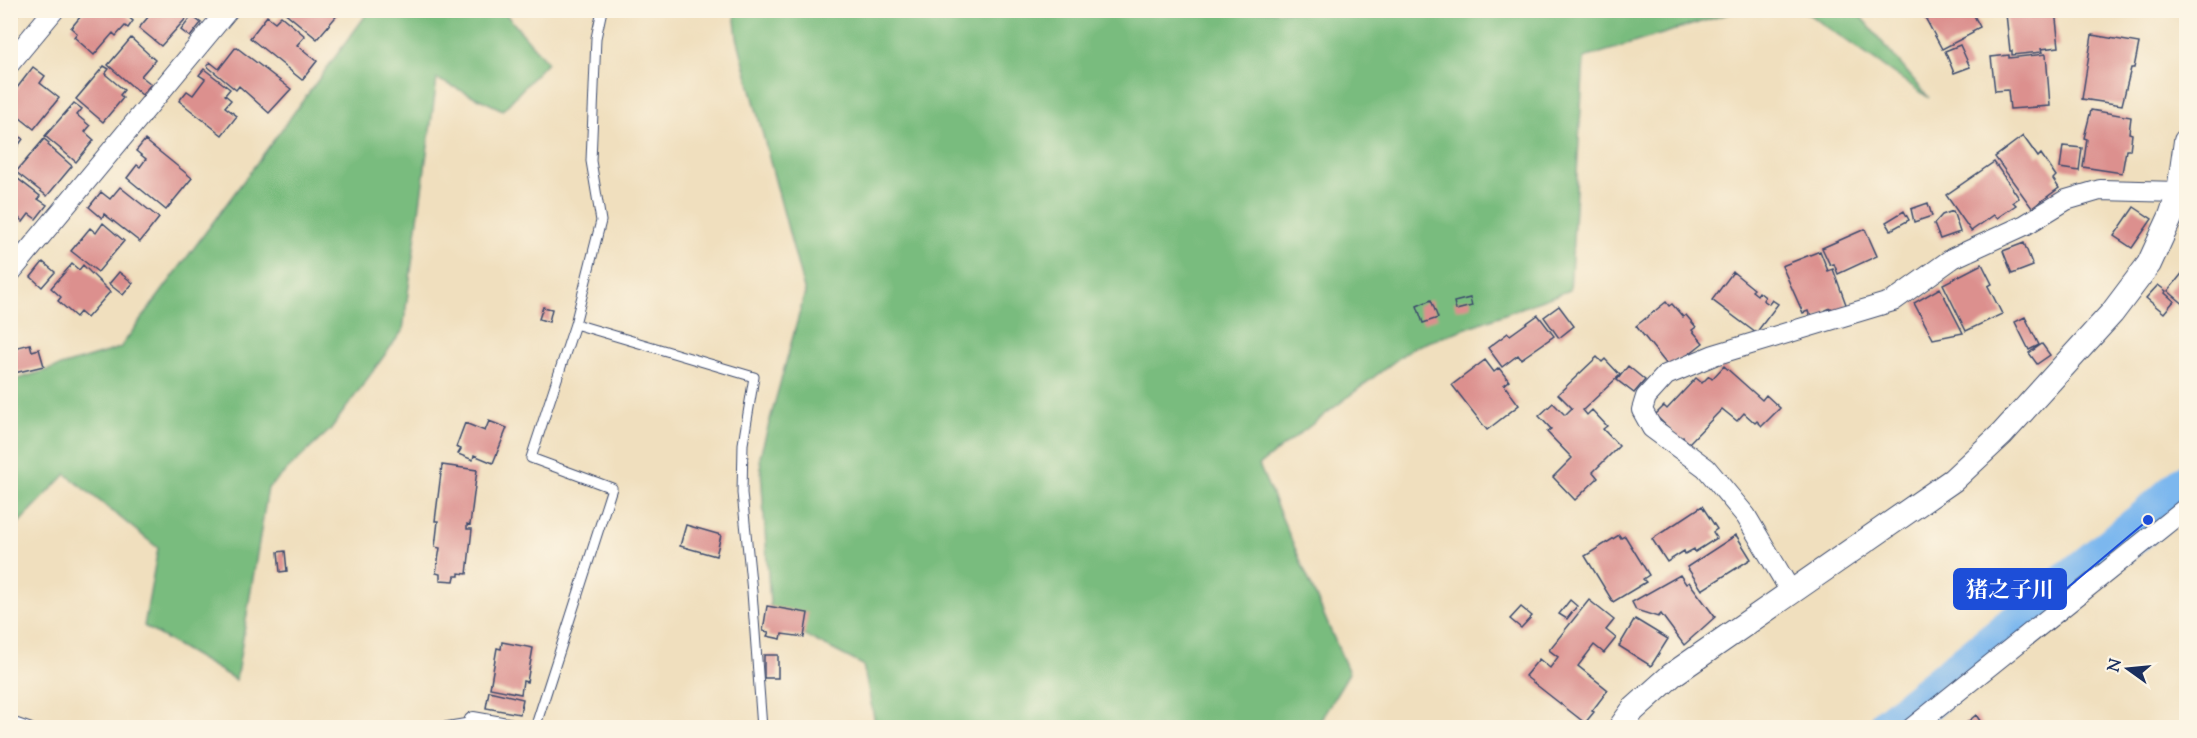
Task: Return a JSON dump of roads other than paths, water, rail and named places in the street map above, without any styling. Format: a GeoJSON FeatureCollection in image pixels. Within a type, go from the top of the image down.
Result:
{"type":"FeatureCollection","features":[{"type":"Feature","properties":{"kind":"street"},"geometry":{"type":"LineString","coordinates":[[10,63],[54,10]]}},
{"type":"Feature","properties":{"kind":"street"},"geometry":{"type":"LineString","coordinates":[[10,273],[228,10]]}},
{"type":"Feature","properties":{"kind":"street"},"geometry":{"type":"LineString","coordinates":[[1620,728],[1633,711],[1672,675],[1953,480],[2002,434],[2112,313],[2149,264],[2171,216],[2179,192],[2187,141]]}},
{"type":"Feature","properties":{"kind":"street"},"geometry":{"type":"LineString","coordinates":[[1791,592],[1746,516],[1706,468],[1652,428],[1642,410],[1646,397],[1666,375],[1714,355],[1893,301],[1953,258],[2025,225],[2066,200],[2100,190],[2179,192]]}},
{"type":"Feature","properties":{"kind":"street"},"geometry":{"type":"LineString","coordinates":[[1912,728],[2187,508]]}},
{"type":"Feature","properties":{"kind":"street"},"geometry":{"type":"LineString","coordinates":[[473,725],[508,728]]}},
{"type":"Feature","properties":{"kind":"lane"},"geometry":{"type":"LineString","coordinates":[[535,728],[612,488],[531,458],[575,324],[602,221],[591,161],[596,39],[602,10]]}},
{"type":"Feature","properties":{"kind":"lane"},"geometry":{"type":"LineString","coordinates":[[575,324],[754,377],[743,444],[742,493],[762,728]]}},
{"type":"Feature","properties":{"kind":"lane"},"geometry":{"type":"LineString","coordinates":[[10,721],[30,728]]}},
{"type":"Feature","properties":{"kind":"lane"},"geometry":{"type":"LineString","coordinates":[[440,728],[473,725]]}},
{"type":"Feature","properties":{"kind":"waterway"},"geometry":{"type":"LineString","coordinates":[[1889,728],[2148,520],[2186,486]]}},
{"type":"Feature","properties":{"kind":"place","name":"猪之子川"},"geometry":{"type":"Point","coordinates":[2148,520]}}]}
